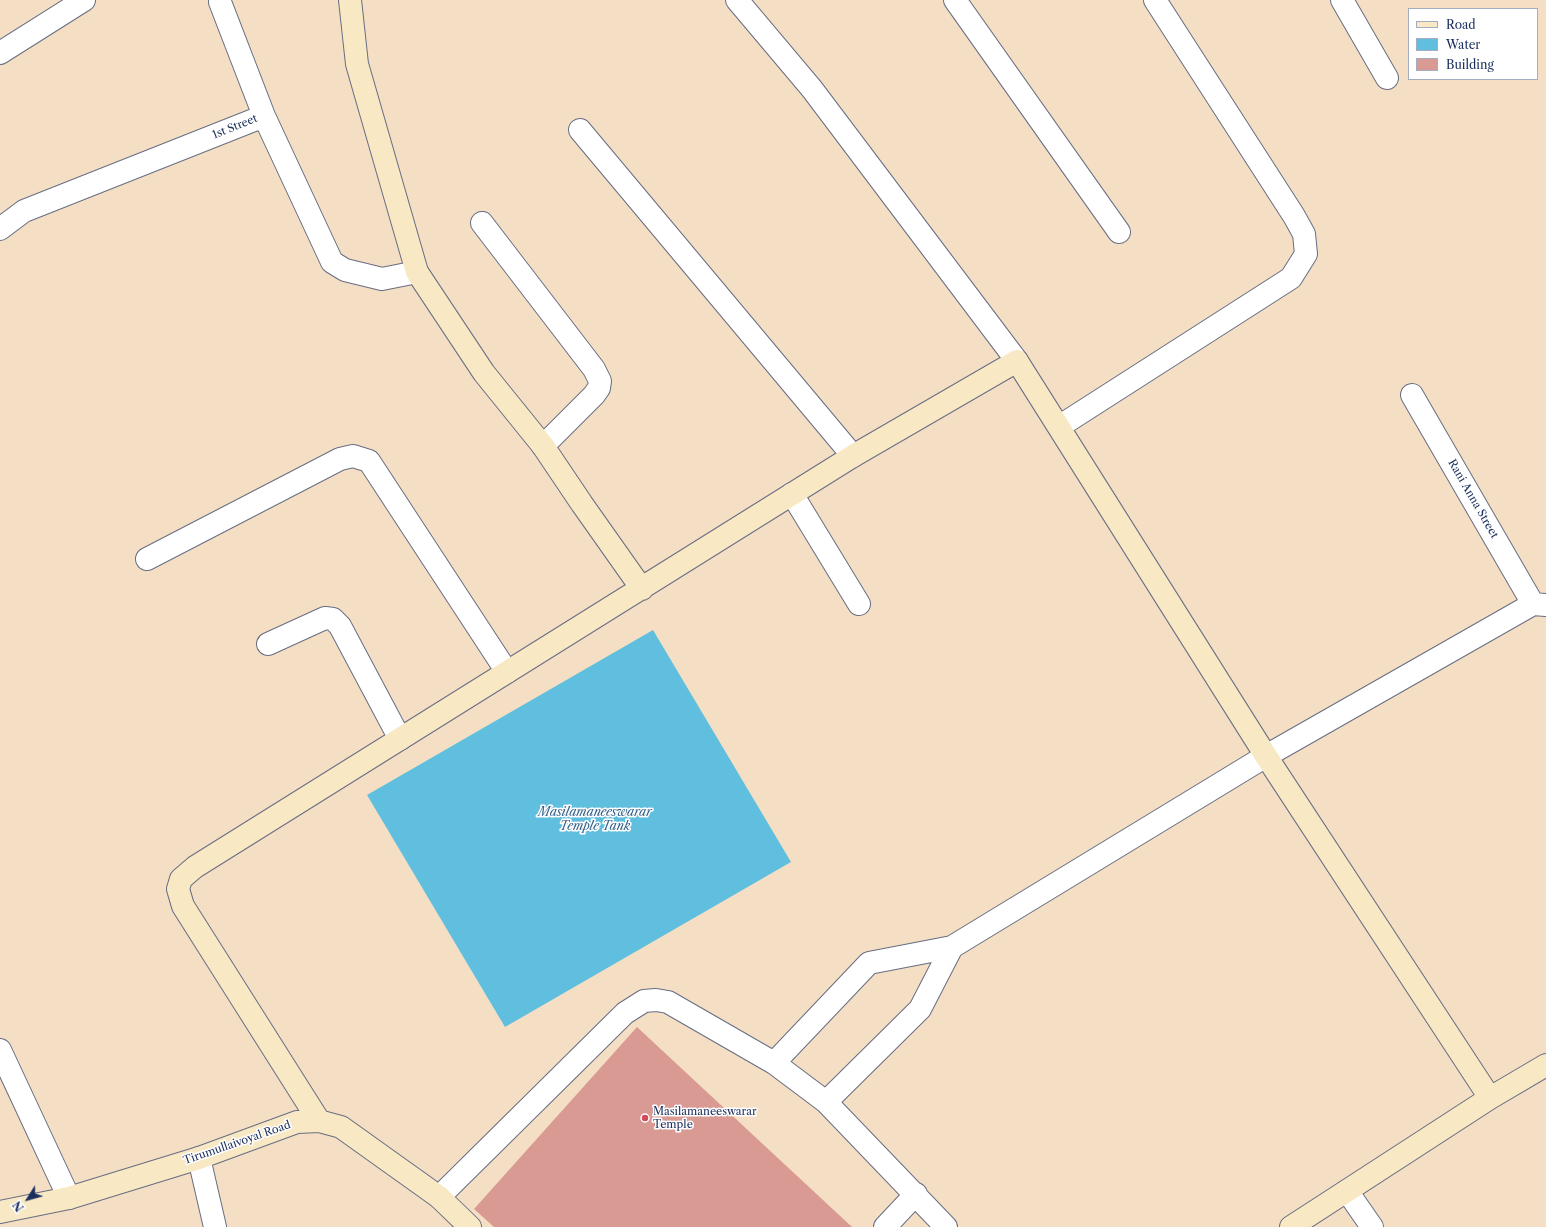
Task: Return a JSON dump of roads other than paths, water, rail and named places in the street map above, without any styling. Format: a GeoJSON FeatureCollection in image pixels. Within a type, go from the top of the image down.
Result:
{"type":"FeatureCollection","features":[{"type":"Feature","properties":{"kind":"street"},"geometry":{"type":"LineString","coordinates":[[0,53],[84,0]]}},
{"type":"Feature","properties":{"kind":"street"},"geometry":{"type":"LineString","coordinates":[[350,0],[357,64],[417,272],[484,372],[543,446],[642,589]]}},
{"type":"Feature","properties":{"kind":"street"},"geometry":{"type":"LineString","coordinates":[[737,0],[812,89],[1017,361],[1060,426],[1266,756],[1490,1098]]}},
{"type":"Feature","properties":{"kind":"street"},"geometry":{"type":"LineString","coordinates":[[1060,426],[1290,278],[1306,254],[1304,234],[1294,216],[1155,0]]}},
{"type":"Feature","properties":{"kind":"street"},"geometry":{"type":"LineString","coordinates":[[1342,0],[1388,78]]}},
{"type":"Feature","properties":{"kind":"street"},"geometry":{"type":"LineString","coordinates":[[220,2],[264,116]]}},
{"type":"Feature","properties":{"kind":"street"},"geometry":{"type":"LineString","coordinates":[[963,3],[1119,232]]}},
{"type":"Feature","properties":{"kind":"street","name":"1st Street"},"geometry":{"type":"LineString","coordinates":[[0,229],[24,211],[264,116],[332,262],[345,270],[382,279],[417,272]]}},
{"type":"Feature","properties":{"kind":"street"},"geometry":{"type":"LineString","coordinates":[[580,130],[853,456]]}},
{"type":"Feature","properties":{"kind":"street"},"geometry":{"type":"LineString","coordinates":[[482,223],[594,369],[600,381],[599,388],[594,395],[543,446]]}},
{"type":"Feature","properties":{"kind":"street"},"geometry":{"type":"LineString","coordinates":[[319,1121],[183,906],[178,889],[181,879],[195,867],[853,456],[1017,361]]}},
{"type":"Feature","properties":{"kind":"street","name":"Rani Anna Street"},"geometry":{"type":"LineString","coordinates":[[1412,395],[1539,604]]}},
{"type":"Feature","properties":{"kind":"street"},"geometry":{"type":"LineString","coordinates":[[147,559],[340,459],[353,456],[369,461],[507,672]]}},
{"type":"Feature","properties":{"kind":"street"},"geometry":{"type":"LineString","coordinates":[[792,494],[859,604]]}},
{"type":"Feature","properties":{"kind":"street"},"geometry":{"type":"LineString","coordinates":[[774,1063],[869,964],[952,947],[1266,756],[1539,604]]}},
{"type":"Feature","properties":{"kind":"street"},"geometry":{"type":"LineString","coordinates":[[268,644],[325,618],[333,619],[340,626],[400,739]]}},
{"type":"Feature","properties":{"kind":"street"},"geometry":{"type":"LineString","coordinates":[[826,1102],[920,1009],[952,947]]}},
{"type":"Feature","properties":{"kind":"street"},"geometry":{"type":"LineString","coordinates":[[439,1197],[625,1013],[644,1001],[656,1000],[668,1002],[774,1063],[826,1102],[916,1194],[946,1227]]}},
{"type":"Feature","properties":{"kind":"street"},"geometry":{"type":"LineString","coordinates":[[0,1050],[69,1198]]}},
{"type":"Feature","properties":{"kind":"street"},"geometry":{"type":"LineString","coordinates":[[1291,1227],[1490,1098],[1546,1065]]}},
{"type":"Feature","properties":{"kind":"street","name":"Tirumullaivoyal Road"},"geometry":{"type":"LineString","coordinates":[[0,1212],[69,1198],[200,1158],[297,1122],[319,1121],[341,1127],[439,1197],[470,1227]]}},
{"type":"Feature","properties":{"kind":"street"},"geometry":{"type":"LineString","coordinates":[[200,1158],[215,1227]]}},
{"type":"Feature","properties":{"kind":"street"},"geometry":{"type":"LineString","coordinates":[[1347,1191],[1372,1227]]}},
{"type":"Feature","properties":{"kind":"street"},"geometry":{"type":"LineString","coordinates":[[885,1227],[916,1194]]}},
{"type":"Feature","properties":{"kind":"water","name":"Masilamaneeswarar Temple Tank"},"geometry":{"type":"Polygon","coordinates":[[[653,630],[791,862],[505,1027],[367,795],[653,630]]]}},
{"type":"Feature","properties":{"kind":"place","name":"Masilamaneeswarar Temple"},"geometry":{"type":"Point","coordinates":[645,1118]}}]}
